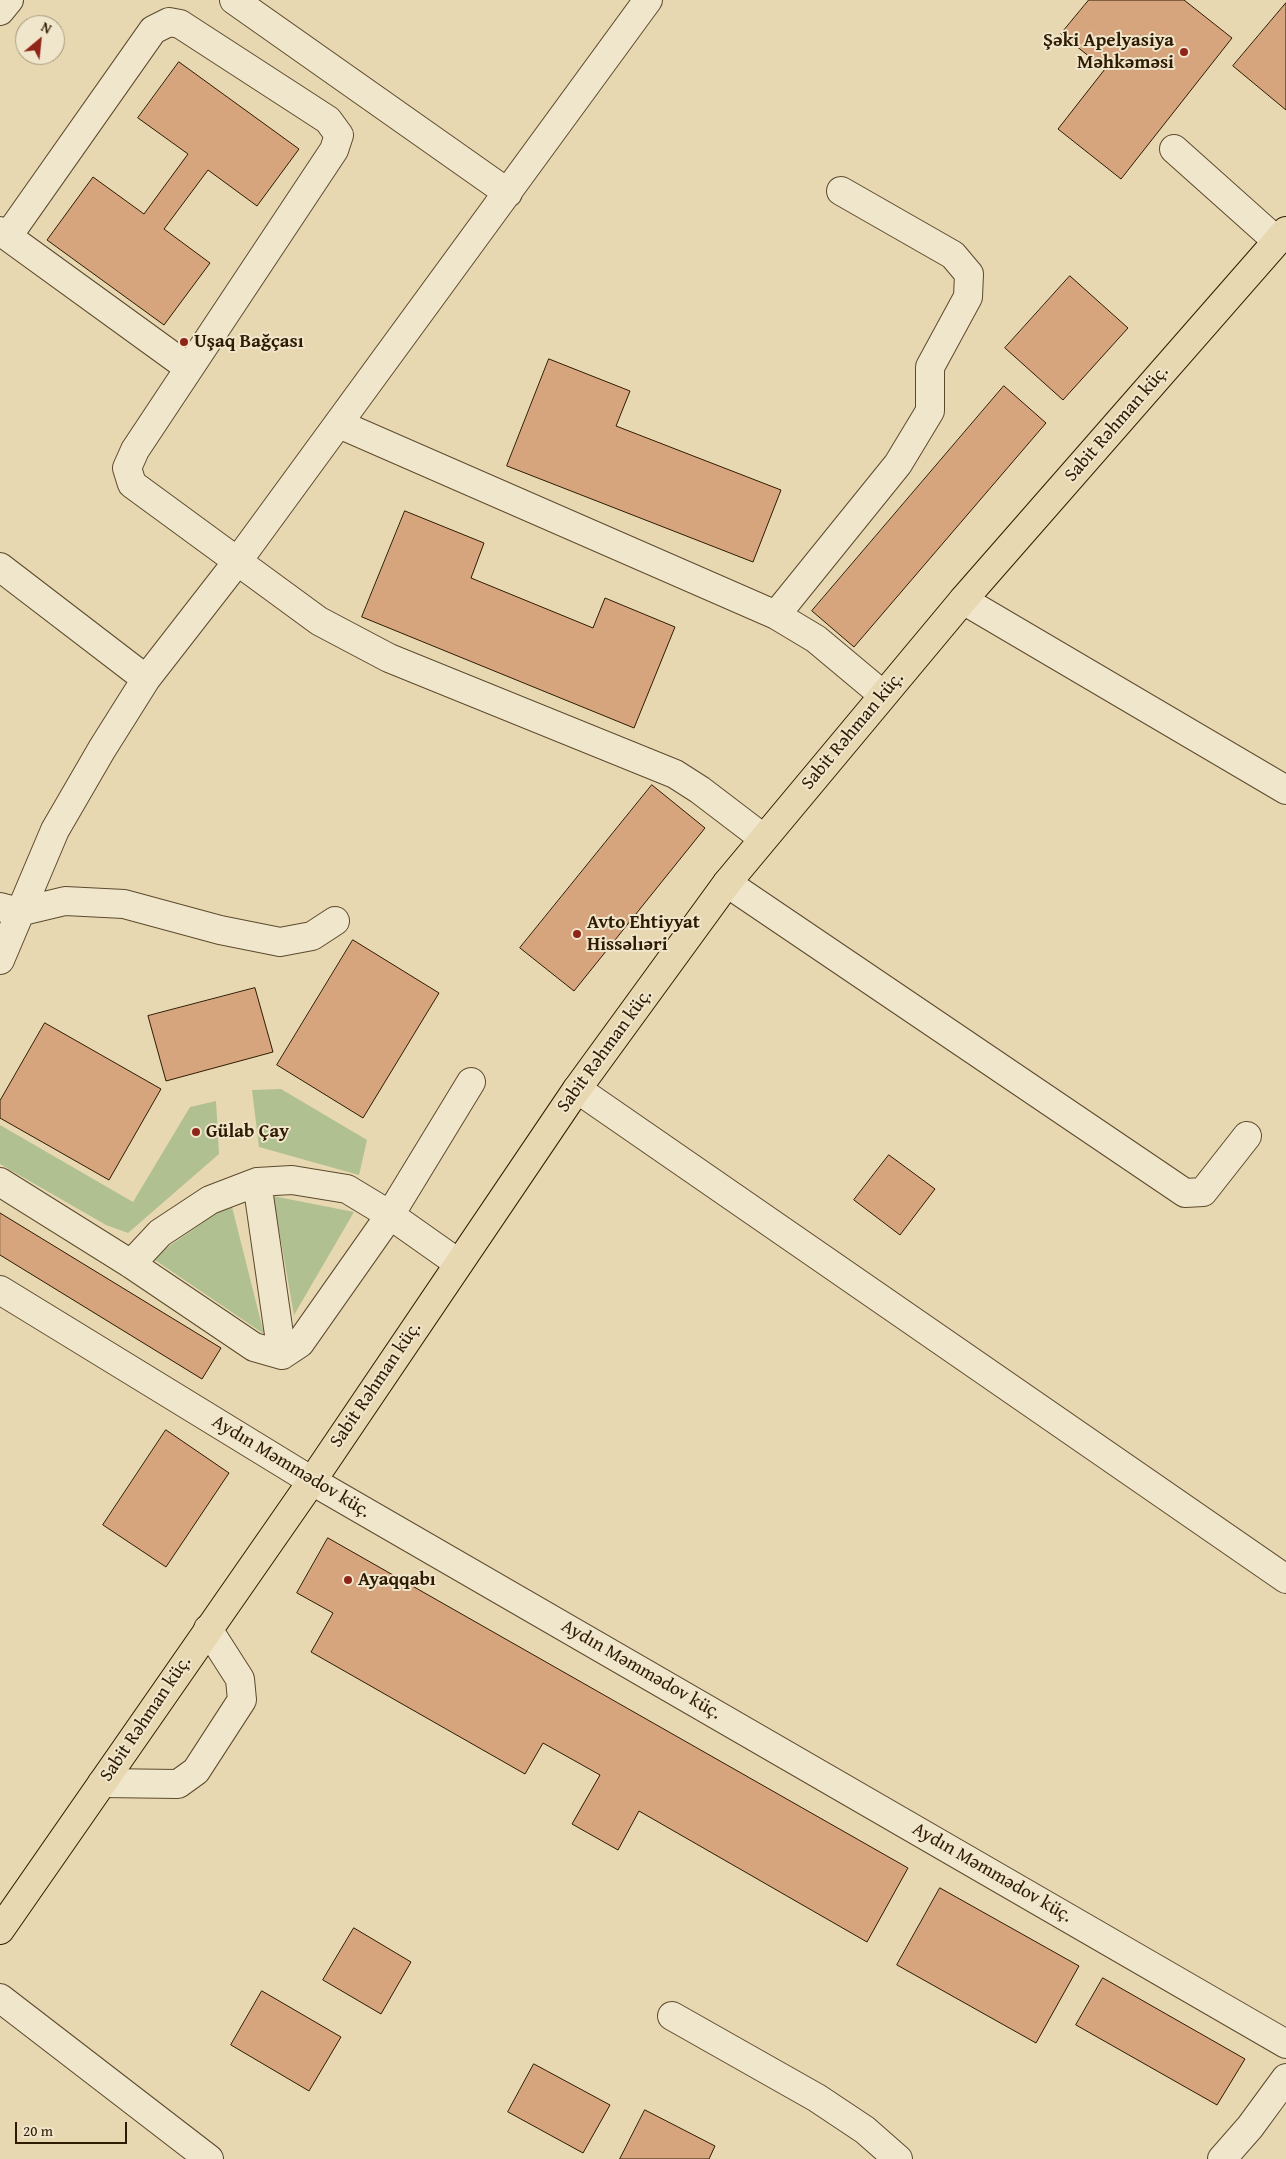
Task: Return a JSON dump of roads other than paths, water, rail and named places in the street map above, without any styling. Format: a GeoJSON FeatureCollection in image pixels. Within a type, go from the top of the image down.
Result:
{"type":"FeatureCollection","features":[{"type":"Feature","properties":{"kind":"main road","name":"Sabit Rəhman küç."},"geometry":{"type":"LineString","coordinates":[[0,1930],[312,1481],[577,1088],[727,883],[963,600],[1282,236]]}},
{"type":"Feature","properties":{"kind":"street"},"geometry":{"type":"LineString","coordinates":[[0,11],[9,0]]}},
{"type":"Feature","properties":{"kind":"street"},"geometry":{"type":"LineString","coordinates":[[234,0],[508,193]]}},
{"type":"Feature","properties":{"kind":"street"},"geometry":{"type":"LineString","coordinates":[[0,960],[10,910],[102,749],[146,679],[237,562],[648,0]]}},
{"type":"Feature","properties":{"kind":"street"},"geometry":{"type":"LineString","coordinates":[[189,368],[4,234],[153,30],[169,22],[180,24],[328,120],[339,135],[334,150],[135,450],[127,468],[132,484],[319,621],[389,658],[675,774],[700,790],[763,838]]}},
{"type":"Feature","properties":{"kind":"street"},"geometry":{"type":"LineString","coordinates":[[1174,149],[1282,236]]}},
{"type":"Feature","properties":{"kind":"street"},"geometry":{"type":"LineString","coordinates":[[776,616],[898,464],[930,411],[930,367],[968,296],[969,274],[953,255],[841,191]]}},
{"type":"Feature","properties":{"kind":"street"},"geometry":{"type":"LineString","coordinates":[[339,424],[776,616],[816,638],[883,695]]}},
{"type":"Feature","properties":{"kind":"street"},"geometry":{"type":"LineString","coordinates":[[0,566],[146,679]]}},
{"type":"Feature","properties":{"kind":"street"},"geometry":{"type":"LineString","coordinates":[[963,600],[1286,790]]}},
{"type":"Feature","properties":{"kind":"street"},"geometry":{"type":"LineString","coordinates":[[727,883],[1186,1193],[1203,1192],[1247,1136]]}},
{"type":"Feature","properties":{"kind":"street"},"geometry":{"type":"LineString","coordinates":[[10,910],[65,901],[124,904],[220,930],[280,942],[312,936],[335,921]]}},
{"type":"Feature","properties":{"kind":"street"},"geometry":{"type":"LineString","coordinates":[[0,1182],[131,1264],[254,1347],[282,1355],[300,1344],[390,1215],[471,1082]]}},
{"type":"Feature","properties":{"kind":"street"},"geometry":{"type":"LineString","coordinates":[[577,1088],[1286,1579]]}},
{"type":"Feature","properties":{"kind":"street"},"geometry":{"type":"LineString","coordinates":[[131,1264],[160,1233],[210,1200],[257,1182],[292,1180],[347,1189],[390,1215],[458,1263]]}},
{"type":"Feature","properties":{"kind":"street"},"geometry":{"type":"LineString","coordinates":[[257,1182],[282,1355]]}},
{"type":"Feature","properties":{"kind":"street","name":"Aydın Məmmədov küç."},"geometry":{"type":"LineString","coordinates":[[0,1290],[312,1481],[1286,2044]]}},
{"type":"Feature","properties":{"kind":"street"},"geometry":{"type":"LineString","coordinates":[[102,1783],[178,1784],[196,1771],[242,1700],[240,1679],[208,1629]]}},
{"type":"Feature","properties":{"kind":"street"},"geometry":{"type":"LineString","coordinates":[[0,1998],[209,2159]]}},
{"type":"Feature","properties":{"kind":"street"},"geometry":{"type":"LineString","coordinates":[[672,2016],[817,2098],[865,2130],[898,2159]]}},
{"type":"Feature","properties":{"kind":"street"},"geometry":{"type":"LineString","coordinates":[[1222,2159],[1250,2127],[1286,2078]]}},
{"type":"Feature","properties":{"kind":"place","name":"Şəki Apelyasiya Məhkəməsi"},"geometry":{"type":"Point","coordinates":[1184,52]}},
{"type":"Feature","properties":{"kind":"place","name":"Uşaq Bağçası"},"geometry":{"type":"Point","coordinates":[184,342]}},
{"type":"Feature","properties":{"kind":"place","name":"Avto Ehtiyyat Hissəlıəri"},"geometry":{"type":"Point","coordinates":[577,934]}},
{"type":"Feature","properties":{"kind":"place","name":"Gülab Çay"},"geometry":{"type":"Point","coordinates":[196,1132]}},
{"type":"Feature","properties":{"kind":"place","name":"Ayaqqabı"},"geometry":{"type":"Point","coordinates":[348,1580]}}]}
